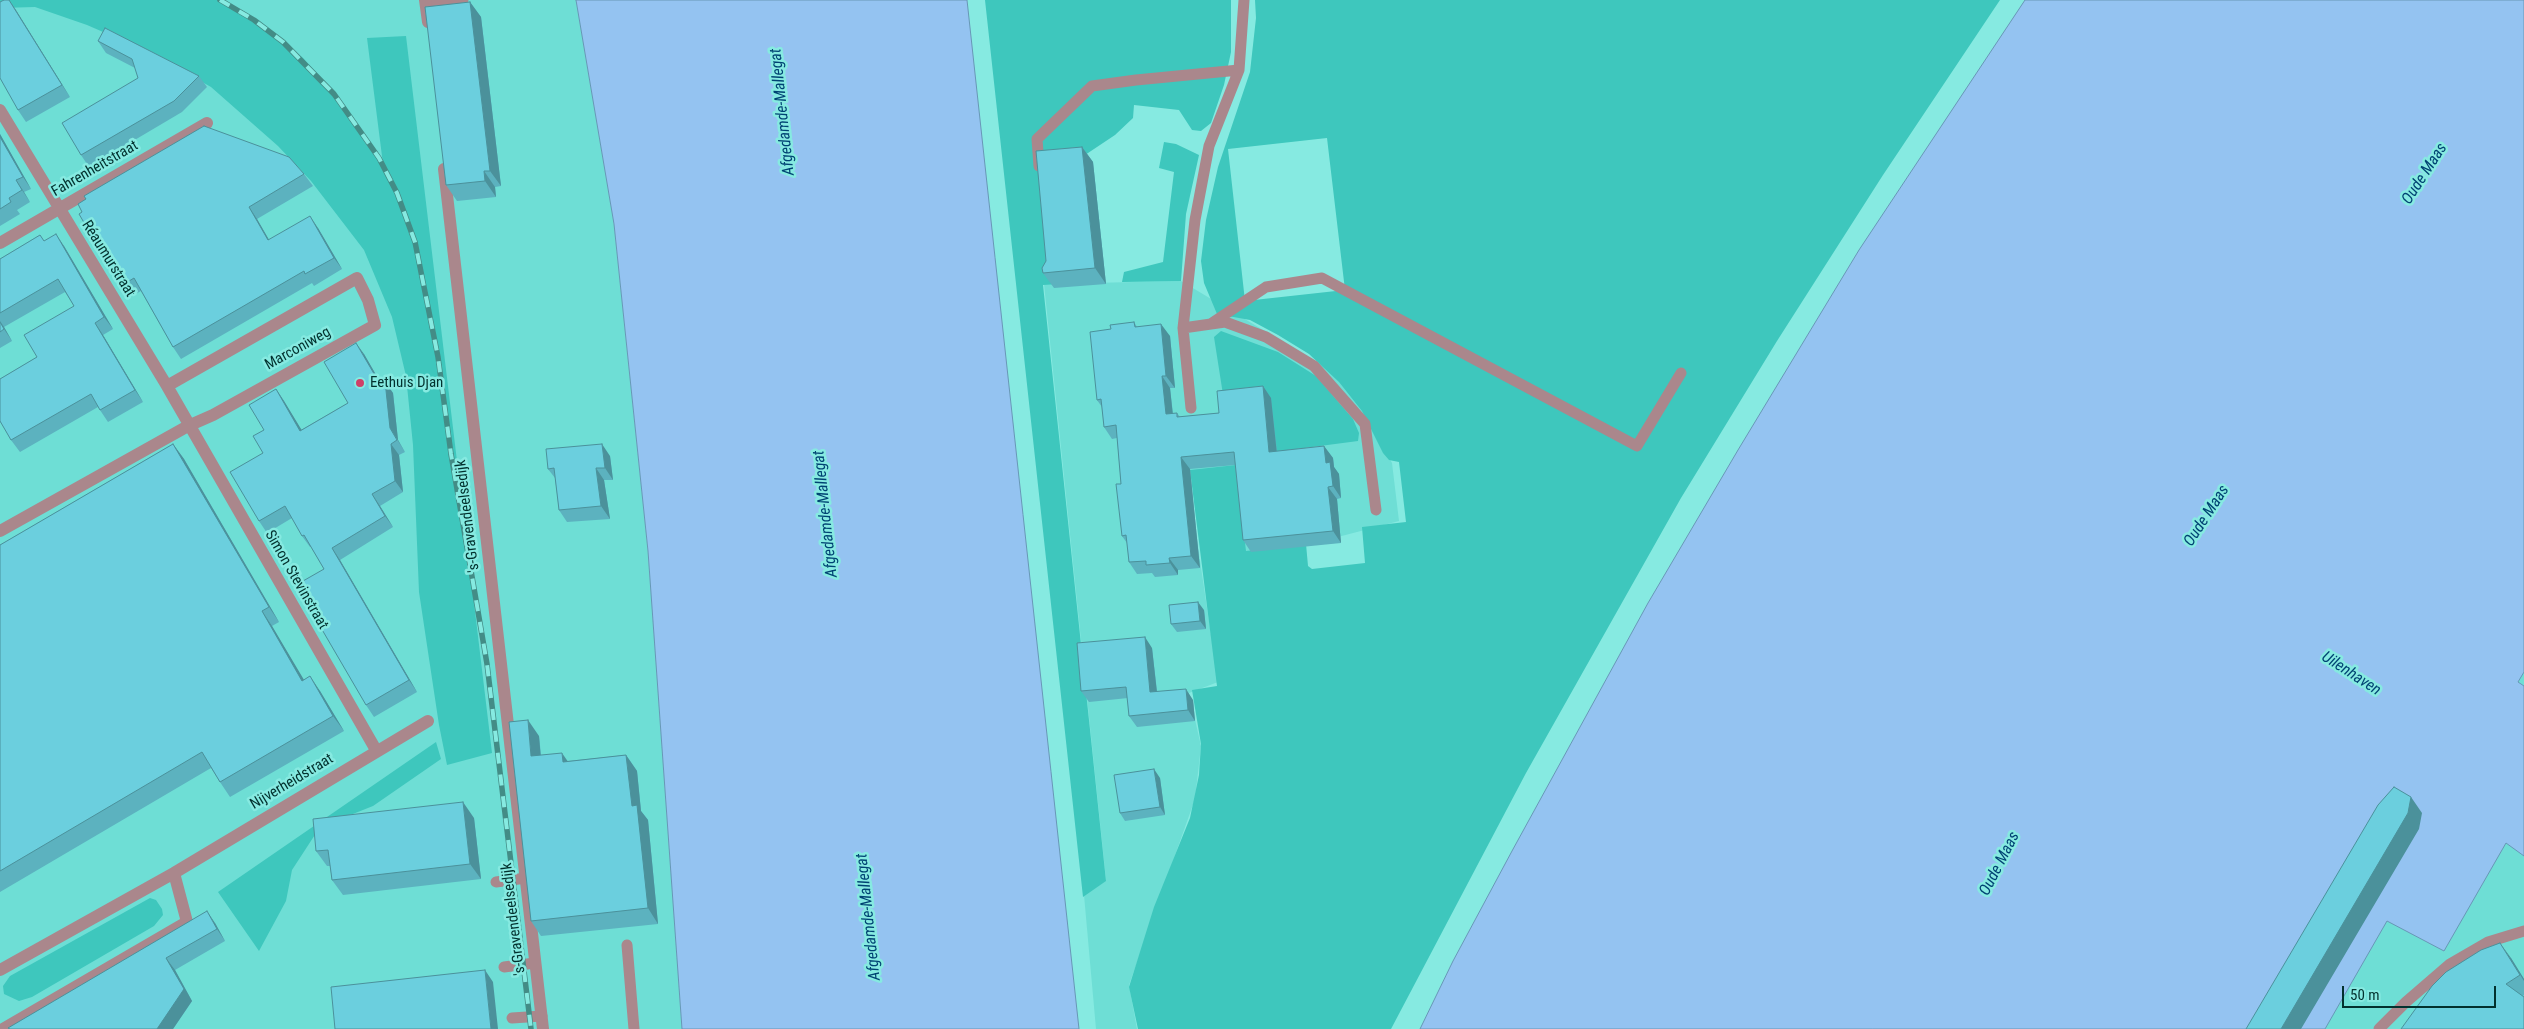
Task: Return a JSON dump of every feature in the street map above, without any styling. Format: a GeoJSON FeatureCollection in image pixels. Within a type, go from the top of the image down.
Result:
{"type":"FeatureCollection","features":[{"type":"Feature","properties":{"kind":"street"},"geometry":{"type":"LineString","coordinates":[[425,2],[429,34]]}},
{"type":"Feature","properties":{"kind":"street","name":"Réaumurstraat"},"geometry":{"type":"LineString","coordinates":[[0,110],[166,386],[188,426]]}},
{"type":"Feature","properties":{"kind":"street","name":"Fahrenheitstraat"},"geometry":{"type":"LineString","coordinates":[[0,243],[207,123]]}},
{"type":"Feature","properties":{"kind":"street","name":"'s-Gravendeelsedijk"},"geometry":{"type":"LineString","coordinates":[[442,153],[543,1029]]}},
{"type":"Feature","properties":{"kind":"street","name":"Marconiweg"},"geometry":{"type":"LineString","coordinates":[[0,531],[188,426],[213,415],[375,325],[368,300],[357,278],[166,386]]}},
{"type":"Feature","properties":{"kind":"street","name":"Simon Stevinstraat"},"geometry":{"type":"LineString","coordinates":[[188,426],[376,750]]}},
{"type":"Feature","properties":{"kind":"street","name":"Nijverheidstraat"},"geometry":{"type":"LineString","coordinates":[[0,970],[174,872],[376,750],[428,721]]}},
{"type":"Feature","properties":{"kind":"street"},"geometry":{"type":"LineString","coordinates":[[2,1028],[187,922],[174,872]]}},
{"type":"Feature","properties":{"kind":"lane"},"geometry":{"type":"LineString","coordinates":[[425,2],[463,0]]}},
{"type":"Feature","properties":{"kind":"lane"},"geometry":{"type":"LineString","coordinates":[[1191,408],[1184,328],[1195,220],[1209,146],[1239,70],[1244,0]]}},
{"type":"Feature","properties":{"kind":"lane"},"geometry":{"type":"LineString","coordinates":[[1040,179],[1037,139],[1092,86],[1239,70]]}},
{"type":"Feature","properties":{"kind":"lane"},"geometry":{"type":"LineString","coordinates":[[1210,324],[1266,286],[1322,278],[1637,446],[1681,373]]}},
{"type":"Feature","properties":{"kind":"lane"},"geometry":{"type":"LineString","coordinates":[[1184,328],[1225,322],[1266,337],[1314,366],[1365,424],[1376,510]]}},
{"type":"Feature","properties":{"kind":"lane"},"geometry":{"type":"LineString","coordinates":[[496,882],[526,878]]}},
{"type":"Feature","properties":{"kind":"lane"},"geometry":{"type":"LineString","coordinates":[[2379,1029],[2406,1002],[2450,964],[2488,942],[2524,931]]}},
{"type":"Feature","properties":{"kind":"lane"},"geometry":{"type":"LineString","coordinates":[[626,945],[634,1029]]}},
{"type":"Feature","properties":{"kind":"lane"},"geometry":{"type":"LineString","coordinates":[[504,967],[535,964]]}},
{"type":"Feature","properties":{"kind":"lane"},"geometry":{"type":"LineString","coordinates":[[512,1018],[542,1016]]}},
{"type":"Feature","properties":{"kind":"shaded area"},"geometry":{"type":"Polygon","coordinates":[[[0,0],[222,0],[253,18],[303,58],[342,102],[383,164],[367,38],[406,36],[492,753],[447,765],[439,725],[419,592],[413,445],[406,376],[392,317],[364,250],[311,181],[278,146],[211,87],[147,51],[87,25],[35,7],[0,8],[0,0]]]}},
{"type":"Feature","properties":{"kind":"shaded area"},"geometry":{"type":"Polygon","coordinates":[[[26,0],[576,0],[614,224],[648,551],[682,1029],[0,1029],[0,4],[26,0]]]}},
{"type":"Feature","properties":{"kind":"shaded area"},"geometry":{"type":"Polygon","coordinates":[[[985,0],[1231,0],[1231,52],[1224,85],[1211,123],[1201,131],[1192,130],[1179,110],[1134,105],[1133,118],[1115,135],[1079,159],[1059,284],[1043,285],[1106,881],[1083,897],[985,0]]]}},
{"type":"Feature","properties":{"kind":"shaded area"},"geometry":{"type":"Polygon","coordinates":[[[1255,0],[2000,0],[1883,175],[1777,341],[1681,498],[1526,773],[1391,1029],[1138,1029],[1129,987],[1154,907],[1190,818],[1199,775],[1201,744],[1192,690],[1217,686],[1190,470],[1236,465],[1246,551],[1306,544],[1308,566],[1312,569],[1365,563],[1362,527],[1406,522],[1399,462],[1389,460],[1383,453],[1362,411],[1339,382],[1309,354],[1278,335],[1250,320],[1217,314],[1204,283],[1201,261],[1206,220],[1218,167],[1250,72],[1256,18],[1255,0]],[[1327,138],[1228,149],[1245,301],[1345,290],[1327,138]]]}},
{"type":"Feature","properties":{"kind":"shaded area"},"geometry":{"type":"Polygon","coordinates":[[[1164,142],[1176,144],[1199,155],[1186,214],[1181,281],[1122,282],[1124,272],[1163,262],[1174,172],[1159,168],[1164,142]]]}},
{"type":"Feature","properties":{"kind":"shaded area"},"geometry":{"type":"Polygon","coordinates":[[[1181,281],[1347,380],[1392,463],[1399,521],[1292,549],[1313,644],[1187,473],[1218,682],[1189,693],[1201,746],[1195,799],[1129,985],[1137,1029],[1096,1029],[1084,895],[1106,880],[1044,284],[1181,281]]]}},
{"type":"Feature","properties":{"kind":"shaded area"},"geometry":{"type":"Polygon","coordinates":[[[1221,331],[1278,352],[1316,376],[1353,419],[1359,433],[1358,441],[1274,452],[1224,401],[1214,337],[1221,331]]]}},
{"type":"Feature","properties":{"kind":"shaded area"},"geometry":{"type":"Polygon","coordinates":[[[2524,630],[2524,1029],[2312,1029],[2524,630]]]}},
{"type":"Feature","properties":{"kind":"shaded area"},"geometry":{"type":"Polygon","coordinates":[[[436,742],[441,759],[373,806],[320,827],[292,870],[286,901],[259,951],[218,892],[436,742]]]}},
{"type":"Feature","properties":{"kind":"shaded area"},"geometry":{"type":"Polygon","coordinates":[[[150,898],[156,900],[162,909],[163,915],[154,926],[32,997],[19,1001],[4,994],[3,986],[10,976],[150,898]]]}},
{"type":"Feature","properties":{"kind":"water","name":"Afgedamde-Mallegat"},"geometry":{"type":"Polygon","coordinates":[[[576,0],[967,0],[1079,1029],[682,1029],[648,551],[614,224],[576,0]]]}},
{"type":"Feature","properties":{"kind":"water"},"geometry":{"type":"Polygon","coordinates":[[[2025,0],[2524,0],[2524,672],[2518,682],[2524,686],[2524,856],[2506,843],[2444,951],[2387,921],[2325,1029],[1420,1029],[1453,961],[1648,603],[1859,250],[2025,0]]]}},
{"type":"Feature","properties":{"kind":"building"},"geometry":{"type":"Polygon","coordinates":[[[9,0],[62,85],[18,110],[0,78],[0,2],[9,0]]]}},
{"type":"Feature","properties":{"kind":"building"},"geometry":{"type":"Polygon","coordinates":[[[470,2],[490,171],[484,171],[485,181],[446,185],[425,7],[470,2]]]}},
{"type":"Feature","properties":{"kind":"building"},"geometry":{"type":"Polygon","coordinates":[[[105,28],[199,76],[174,101],[81,155],[62,123],[138,78],[132,59],[98,41],[105,28]]]}},
{"type":"Feature","properties":{"kind":"building"},"geometry":{"type":"Polygon","coordinates":[[[204,126],[289,157],[304,174],[249,207],[268,240],[310,216],[334,258],[305,274],[304,271],[173,347],[134,278],[121,286],[79,214],[82,212],[78,204],[86,199],[84,196],[204,126]]]}},
{"type":"Feature","properties":{"kind":"building"},"geometry":{"type":"Polygon","coordinates":[[[0,137],[23,177],[16,180],[22,190],[9,198],[11,202],[0,209],[0,137]]]}},
{"type":"Feature","properties":{"kind":"building"},"geometry":{"type":"Polygon","coordinates":[[[1082,147],[1095,268],[1043,273],[1042,268],[1046,261],[1036,151],[1082,147]]]}},
{"type":"Feature","properties":{"kind":"building"},"geometry":{"type":"Polygon","coordinates":[[[56,234],[104,317],[95,323],[135,390],[100,410],[91,394],[11,440],[0,421],[0,379],[37,357],[24,335],[74,306],[58,279],[0,313],[0,259],[40,235],[44,241],[56,234]]]}},
{"type":"Feature","properties":{"kind":"building"},"geometry":{"type":"Polygon","coordinates":[[[0,322],[4,329],[0,332],[0,322]]]}},
{"type":"Feature","properties":{"kind":"building"},"geometry":{"type":"Polygon","coordinates":[[[1134,322],[1135,327],[1161,324],[1166,376],[1162,376],[1166,414],[1177,413],[1177,417],[1219,413],[1217,391],[1263,386],[1269,452],[1324,446],[1326,463],[1330,462],[1333,486],[1328,487],[1333,531],[1243,540],[1234,452],[1181,457],[1191,556],[1169,558],[1170,563],[1146,565],[1146,561],[1129,562],[1126,535],[1122,536],[1116,484],[1121,484],[1116,425],[1104,427],[1101,399],[1097,400],[1090,332],[1111,329],[1110,325],[1134,322]]]}},
{"type":"Feature","properties":{"kind":"building"},"geometry":{"type":"Polygon","coordinates":[[[356,343],[380,384],[385,381],[390,428],[397,440],[391,444],[395,481],[372,494],[385,516],[332,548],[409,680],[366,705],[296,585],[324,569],[285,506],[259,521],[230,472],[263,453],[253,436],[264,430],[249,405],[276,389],[300,431],[348,403],[324,362],[356,343]]]}},
{"type":"Feature","properties":{"kind":"building"},"geometry":{"type":"Polygon","coordinates":[[[173,444],[269,607],[262,611],[302,681],[310,676],[333,716],[220,782],[202,752],[0,871],[0,545],[173,444]]]}},
{"type":"Feature","properties":{"kind":"building"},"geometry":{"type":"Polygon","coordinates":[[[602,444],[605,468],[596,468],[601,506],[559,510],[554,468],[548,469],[546,449],[602,444]]]}},
{"type":"Feature","properties":{"kind":"building"},"geometry":{"type":"Polygon","coordinates":[[[1198,602],[1200,621],[1171,624],[1169,605],[1198,602]]]}},
{"type":"Feature","properties":{"kind":"building"},"geometry":{"type":"Polygon","coordinates":[[[1145,637],[1150,692],[1186,689],[1188,710],[1129,716],[1126,687],[1081,691],[1077,643],[1145,637]]]}},
{"type":"Feature","properties":{"kind":"building"},"geometry":{"type":"Polygon","coordinates":[[[528,720],[531,756],[562,753],[563,762],[626,755],[632,806],[637,805],[648,908],[531,921],[509,722],[528,720]]]}},
{"type":"Feature","properties":{"kind":"building"},"geometry":{"type":"Polygon","coordinates":[[[1154,769],[1160,807],[1120,813],[1114,775],[1154,769]]]}},
{"type":"Feature","properties":{"kind":"building"},"geometry":{"type":"Polygon","coordinates":[[[2394,787],[2411,797],[2408,813],[2281,1029],[2246,1029],[2378,805],[2394,787]]]}},
{"type":"Feature","properties":{"kind":"building"},"geometry":{"type":"Polygon","coordinates":[[[463,802],[470,864],[332,880],[328,850],[316,851],[313,819],[463,802]]]}},
{"type":"Feature","properties":{"kind":"building"},"geometry":{"type":"Polygon","coordinates":[[[207,911],[217,929],[166,958],[184,989],[157,1029],[8,1028],[207,911]]]}},
{"type":"Feature","properties":{"kind":"building"},"geometry":{"type":"Polygon","coordinates":[[[2500,943],[2520,975],[2506,984],[2524,997],[2524,1029],[2401,1029],[2432,986],[2446,972],[2481,950],[2500,943]]]}},
{"type":"Feature","properties":{"kind":"building"},"geometry":{"type":"Polygon","coordinates":[[[485,970],[491,1029],[335,1029],[331,987],[485,970]]]}},
{"type":"Feature","properties":{"kind":"railway"},"geometry":{"type":"LineString","coordinates":[[220,0],[254,20],[283,42],[334,94],[379,158],[397,193],[415,242],[438,357],[451,454],[487,664],[531,1029]]}},
{"type":"Feature","properties":{"kind":"place","name":"Eethuis Djan"},"geometry":{"type":"Point","coordinates":[360,383]}},
{"type":"Feature","properties":{"kind":"water label","name":"Oude Maas"},"geometry":{"type":"Point","coordinates":[2425,174]}},
{"type":"Feature","properties":{"kind":"water label","name":"Oude Maas"},"geometry":{"type":"Point","coordinates":[2207,516]}},
{"type":"Feature","properties":{"kind":"water label","name":"Uilenhaven"},"geometry":{"type":"Point","coordinates":[2351,674]}},
{"type":"Feature","properties":{"kind":"water label","name":"Oude Maas"},"geometry":{"type":"Point","coordinates":[2000,864]}}]}
